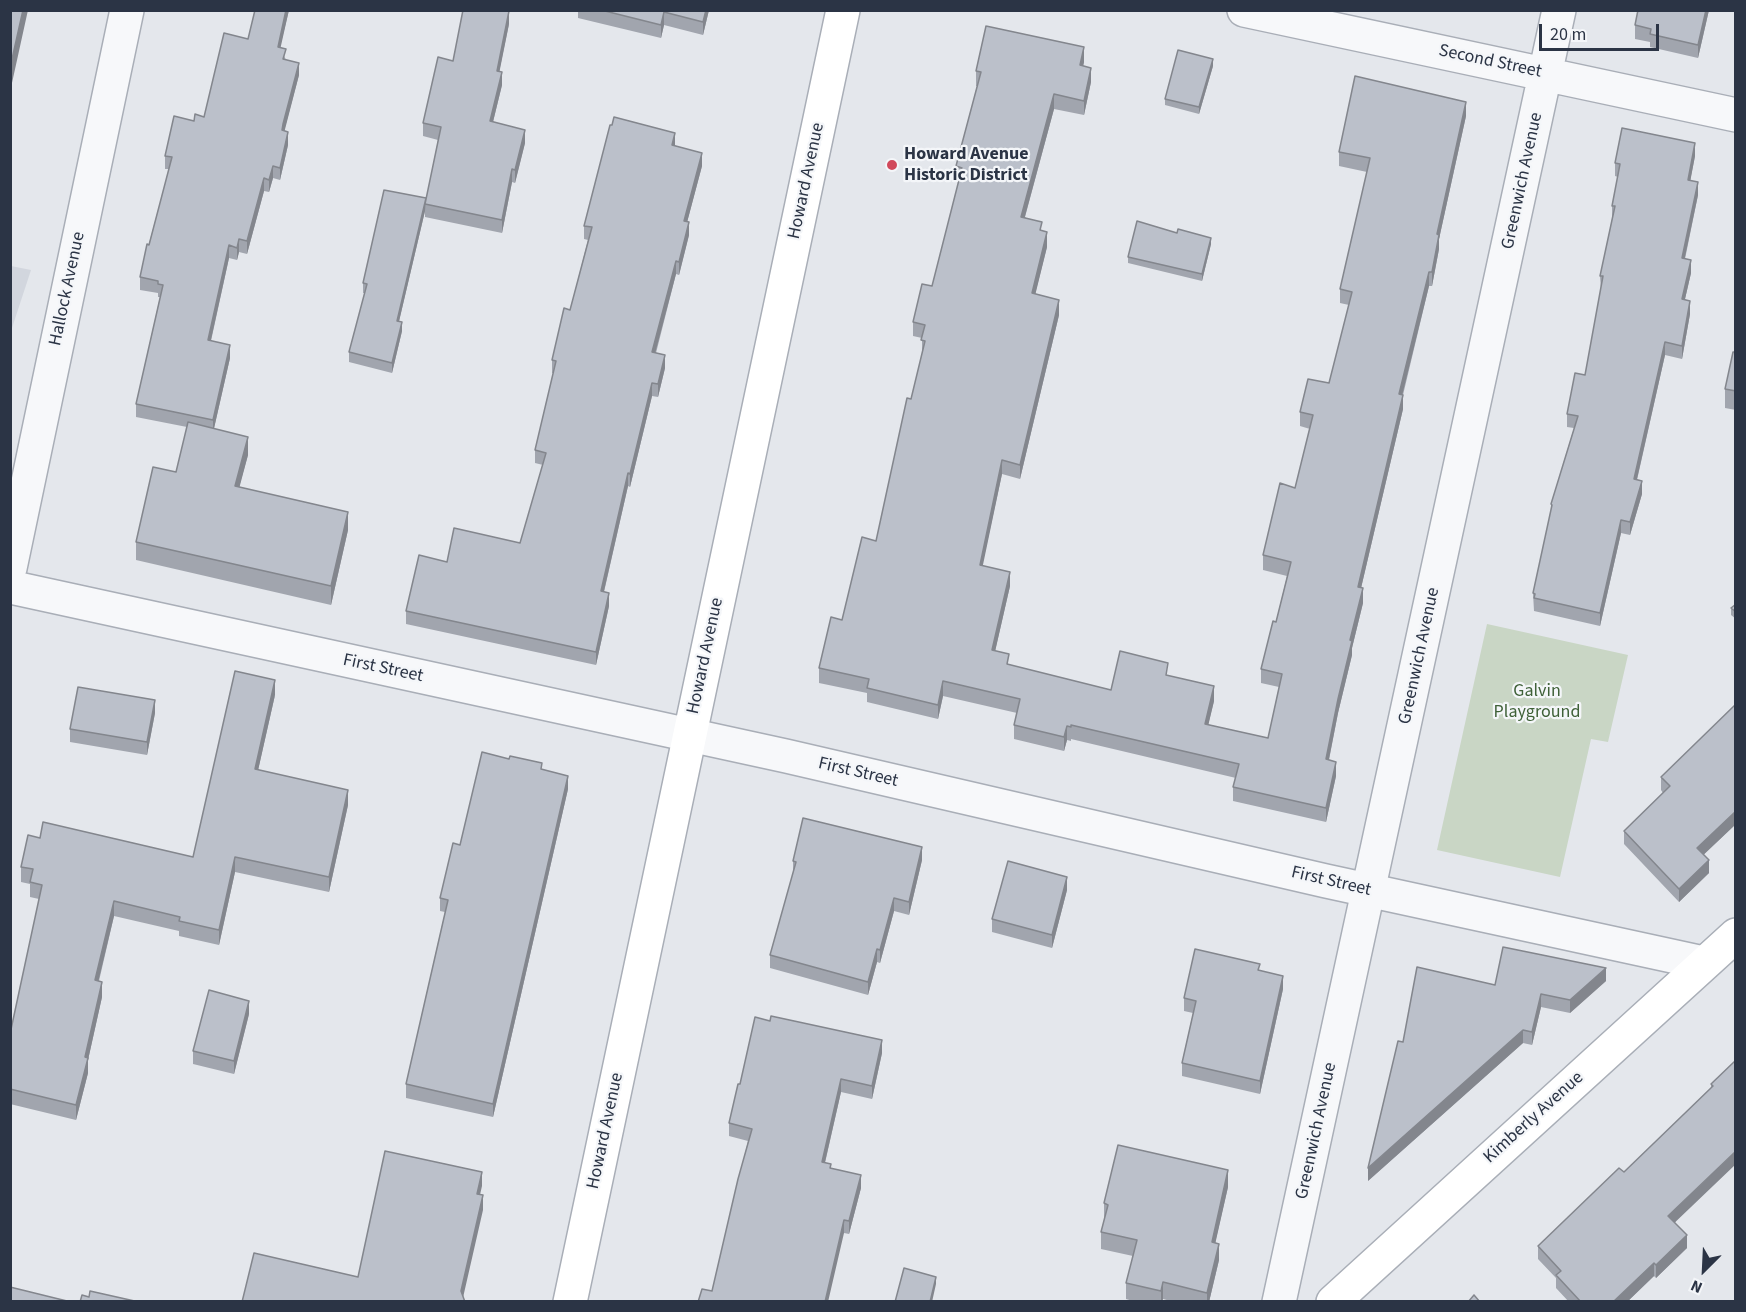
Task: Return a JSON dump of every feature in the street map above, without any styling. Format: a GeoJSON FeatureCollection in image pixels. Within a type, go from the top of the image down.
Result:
{"type":"FeatureCollection","features":[{"type":"Feature","properties":{"kind":"main road","name":"Howard Avenue"},"geometry":{"type":"LineString","coordinates":[[570,1302],[843,10]]}},
{"type":"Feature","properties":{"kind":"main road","name":"Kimberly Avenue"},"geometry":{"type":"LineString","coordinates":[[1333,1302],[1736,935]]}},
{"type":"Feature","properties":{"kind":"street","name":"Hallock Avenue"},"geometry":{"type":"LineString","coordinates":[[10,568],[128,10]]}},
{"type":"Feature","properties":{"kind":"street","name":"Second Street"},"geometry":{"type":"LineString","coordinates":[[1244,10],[1736,115]]}},
{"type":"Feature","properties":{"kind":"street","name":"Greenwich Avenue"},"geometry":{"type":"LineString","coordinates":[[1279,1302],[1559,10]]}},
{"type":"Feature","properties":{"kind":"street","name":"First Street"},"geometry":{"type":"LineString","coordinates":[[10,587],[690,735],[1369,890],[1704,963]]}},
{"type":"Feature","properties":{"kind":"shaded area"},"geometry":{"type":"Polygon","coordinates":[[[10,266],[31,270],[11,331],[10,266]]]}},
{"type":"Feature","properties":{"kind":"green space","name":"Galvin Playground"},"geometry":{"type":"Polygon","coordinates":[[[1487,624],[1628,655],[1608,742],[1591,739],[1560,877],[1437,850],[1487,624]]]}},
{"type":"Feature","properties":{"kind":"building"},"geometry":{"type":"Polygon","coordinates":[[[10,10],[23,10],[10,68],[10,10]]]}},
{"type":"Feature","properties":{"kind":"building"},"geometry":{"type":"Polygon","coordinates":[[[255,10],[286,10],[278,47],[286,49],[283,59],[299,63],[283,124],[282,130],[288,132],[280,168],[273,166],[269,180],[264,178],[247,241],[239,239],[237,248],[229,245],[208,340],[230,345],[213,420],[136,404],[163,285],[158,284],[158,281],[140,277],[172,157],[165,156],[174,116],[194,121],[195,114],[204,117],[224,33],[248,39],[255,10]]]}},
{"type":"Feature","properties":{"kind":"building"},"geometry":{"type":"Polygon","coordinates":[[[463,10],[509,11],[497,71],[502,72],[490,121],[525,130],[515,170],[512,169],[502,220],[425,204],[441,127],[423,123],[438,57],[453,61],[463,10]]]}},
{"type":"Feature","properties":{"kind":"building"},"geometry":{"type":"Polygon","coordinates":[[[601,10],[706,10],[703,22],[664,12],[661,25],[601,10]]]}},
{"type":"Feature","properties":{"kind":"building"},"geometry":{"type":"Polygon","coordinates":[[[1638,10],[1706,10],[1698,45],[1650,34],[1651,29],[1635,25],[1638,10]]]}},
{"type":"Feature","properties":{"kind":"building"},"geometry":{"type":"Polygon","coordinates":[[[986,26],[1084,47],[1080,65],[1091,68],[1084,101],[1054,94],[1021,217],[1042,222],[1040,230],[1047,232],[1032,293],[1059,300],[1020,465],[1002,460],[980,565],[1010,572],[992,650],[1009,654],[1007,664],[1111,690],[1120,651],[1168,663],[1166,675],[1214,686],[1205,724],[1268,738],[1282,674],[1261,669],[1291,562],[1263,555],[1280,483],[1295,488],[1313,415],[1300,412],[1308,379],[1329,383],[1352,292],[1340,289],[1370,158],[1339,152],[1355,76],[1466,102],[1437,234],[1439,235],[1432,272],[1429,272],[1399,394],[1403,395],[1358,587],[1363,588],[1326,759],[1336,762],[1326,808],[1233,787],[1239,764],[1071,725],[1071,727],[1067,726],[1064,737],[1014,725],[1020,699],[943,681],[938,705],[867,688],[869,679],[819,668],[831,617],[842,620],[862,537],[876,541],[907,398],[911,399],[925,341],[921,340],[925,325],[913,322],[922,284],[932,286],[962,168],[956,166],[981,72],[976,71],[986,26]]]}},
{"type":"Feature","properties":{"kind":"building"},"geometry":{"type":"Polygon","coordinates":[[[1178,50],[1213,59],[1199,107],[1165,99],[1178,50]]]}},
{"type":"Feature","properties":{"kind":"building"},"geometry":{"type":"Polygon","coordinates":[[[614,117],[675,133],[672,145],[702,153],[684,221],[689,222],[679,262],[676,261],[652,352],[665,355],[658,384],[652,383],[630,474],[628,473],[601,591],[609,593],[596,652],[406,611],[419,555],[447,562],[454,528],[520,543],[546,453],[535,450],[556,361],[552,360],[564,308],[570,310],[592,227],[584,226],[614,117]]]}},
{"type":"Feature","properties":{"kind":"building"},"geometry":{"type":"Polygon","coordinates":[[[1622,128],[1695,143],[1688,180],[1698,182],[1682,258],[1691,260],[1682,299],[1690,301],[1682,346],[1665,342],[1634,479],[1642,481],[1630,522],[1621,520],[1600,613],[1534,598],[1533,593],[1551,504],[1578,416],[1567,414],[1575,373],[1585,375],[1603,276],[1600,276],[1615,206],[1612,206],[1620,164],[1615,163],[1622,128]]]}},
{"type":"Feature","properties":{"kind":"building"},"geometry":{"type":"Polygon","coordinates":[[[384,190],[426,198],[397,321],[402,322],[392,363],[349,352],[367,284],[363,283],[384,190]]]}},
{"type":"Feature","properties":{"kind":"building"},"geometry":{"type":"Polygon","coordinates":[[[1137,221],[1177,233],[1178,229],[1211,238],[1202,274],[1128,257],[1137,221]]]}},
{"type":"Feature","properties":{"kind":"building"},"geometry":{"type":"Polygon","coordinates":[[[1733,352],[1736,352],[1736,391],[1725,389],[1733,352]]]}},
{"type":"Feature","properties":{"kind":"building"},"geometry":{"type":"Polygon","coordinates":[[[188,422],[248,437],[235,486],[348,512],[331,586],[136,542],[153,467],[176,472],[188,422]]]}},
{"type":"Feature","properties":{"kind":"building"},"geometry":{"type":"Polygon","coordinates":[[[235,671],[275,680],[255,769],[348,790],[329,877],[235,857],[219,930],[179,921],[180,917],[114,901],[95,980],[102,982],[85,1057],[88,1058],[76,1105],[10,1089],[10,1034],[42,885],[30,882],[33,869],[21,867],[28,835],[40,838],[43,822],[193,857],[235,671]]]}},
{"type":"Feature","properties":{"kind":"building"},"geometry":{"type":"Polygon","coordinates":[[[78,687],[155,700],[147,742],[70,729],[78,687]]]}},
{"type":"Feature","properties":{"kind":"building"},"geometry":{"type":"Polygon","coordinates":[[[1736,704],[1736,811],[1697,848],[1709,860],[1679,889],[1624,831],[1670,786],[1661,777],[1736,704]]]}},
{"type":"Feature","properties":{"kind":"building"},"geometry":{"type":"Polygon","coordinates":[[[482,752],[509,759],[510,756],[542,763],[541,769],[568,776],[493,1104],[406,1084],[448,900],[440,898],[453,843],[460,845],[482,752]]]}},
{"type":"Feature","properties":{"kind":"building"},"geometry":{"type":"Polygon","coordinates":[[[803,818],[922,847],[909,902],[894,898],[880,950],[877,949],[868,982],[770,955],[796,862],[793,861],[803,818]]]}},
{"type":"Feature","properties":{"kind":"building"},"geometry":{"type":"Polygon","coordinates":[[[1008,861],[1067,877],[1052,935],[992,919],[1008,861]]]}},
{"type":"Feature","properties":{"kind":"building"},"geometry":{"type":"Polygon","coordinates":[[[1503,947],[1606,968],[1570,1000],[1541,994],[1532,1032],[1523,1030],[1368,1168],[1398,1041],[1403,1042],[1417,967],[1495,985],[1503,947]]]}},
{"type":"Feature","properties":{"kind":"building"},"geometry":{"type":"Polygon","coordinates":[[[1195,949],[1260,964],[1258,970],[1283,976],[1260,1081],[1182,1063],[1196,1001],[1184,998],[1195,949]]]}},
{"type":"Feature","properties":{"kind":"building"},"geometry":{"type":"Polygon","coordinates":[[[209,990],[249,1001],[234,1061],[193,1051],[209,990]]]}},
{"type":"Feature","properties":{"kind":"building"},"geometry":{"type":"Polygon","coordinates":[[[771,1016],[882,1040],[872,1086],[841,1079],[822,1162],[831,1164],[830,1168],[861,1175],[849,1221],[844,1220],[825,1302],[698,1302],[702,1289],[712,1291],[752,1129],[729,1123],[755,1017],[770,1021],[771,1016]]]}},
{"type":"Feature","properties":{"kind":"building"},"geometry":{"type":"Polygon","coordinates":[[[1736,1060],[1736,1151],[1668,1216],[1687,1235],[1613,1302],[1581,1302],[1556,1275],[1561,1271],[1538,1246],[1619,1168],[1624,1172],[1713,1086],[1711,1084],[1736,1060]]]}},
{"type":"Feature","properties":{"kind":"building"},"geometry":{"type":"Polygon","coordinates":[[[1118,1145],[1228,1170],[1212,1242],[1219,1244],[1207,1293],[1163,1282],[1161,1291],[1126,1283],[1137,1240],[1101,1232],[1108,1205],[1104,1203],[1118,1145]]]}},
{"type":"Feature","properties":{"kind":"building"},"geometry":{"type":"Polygon","coordinates":[[[385,1151],[482,1172],[477,1194],[483,1195],[461,1291],[465,1302],[242,1302],[254,1253],[358,1277],[385,1151]]]}},
{"type":"Feature","properties":{"kind":"building"},"geometry":{"type":"Polygon","coordinates":[[[904,1268],[936,1277],[930,1302],[895,1302],[904,1268]]]}},
{"type":"Feature","properties":{"kind":"building"},"geometry":{"type":"Polygon","coordinates":[[[10,1287],[71,1302],[10,1302],[10,1287]]]}},
{"type":"Feature","properties":{"kind":"building"},"geometry":{"type":"Polygon","coordinates":[[[90,1291],[139,1302],[80,1302],[82,1295],[89,1297],[90,1291]]]}},
{"type":"Feature","properties":{"kind":"building"},"geometry":{"type":"Polygon","coordinates":[[[1474,1295],[1480,1302],[1468,1302],[1474,1295]]]}},
{"type":"Feature","properties":{"kind":"place","name":"Howard Avenue Historic District"},"geometry":{"type":"Point","coordinates":[892,165]}}]}
